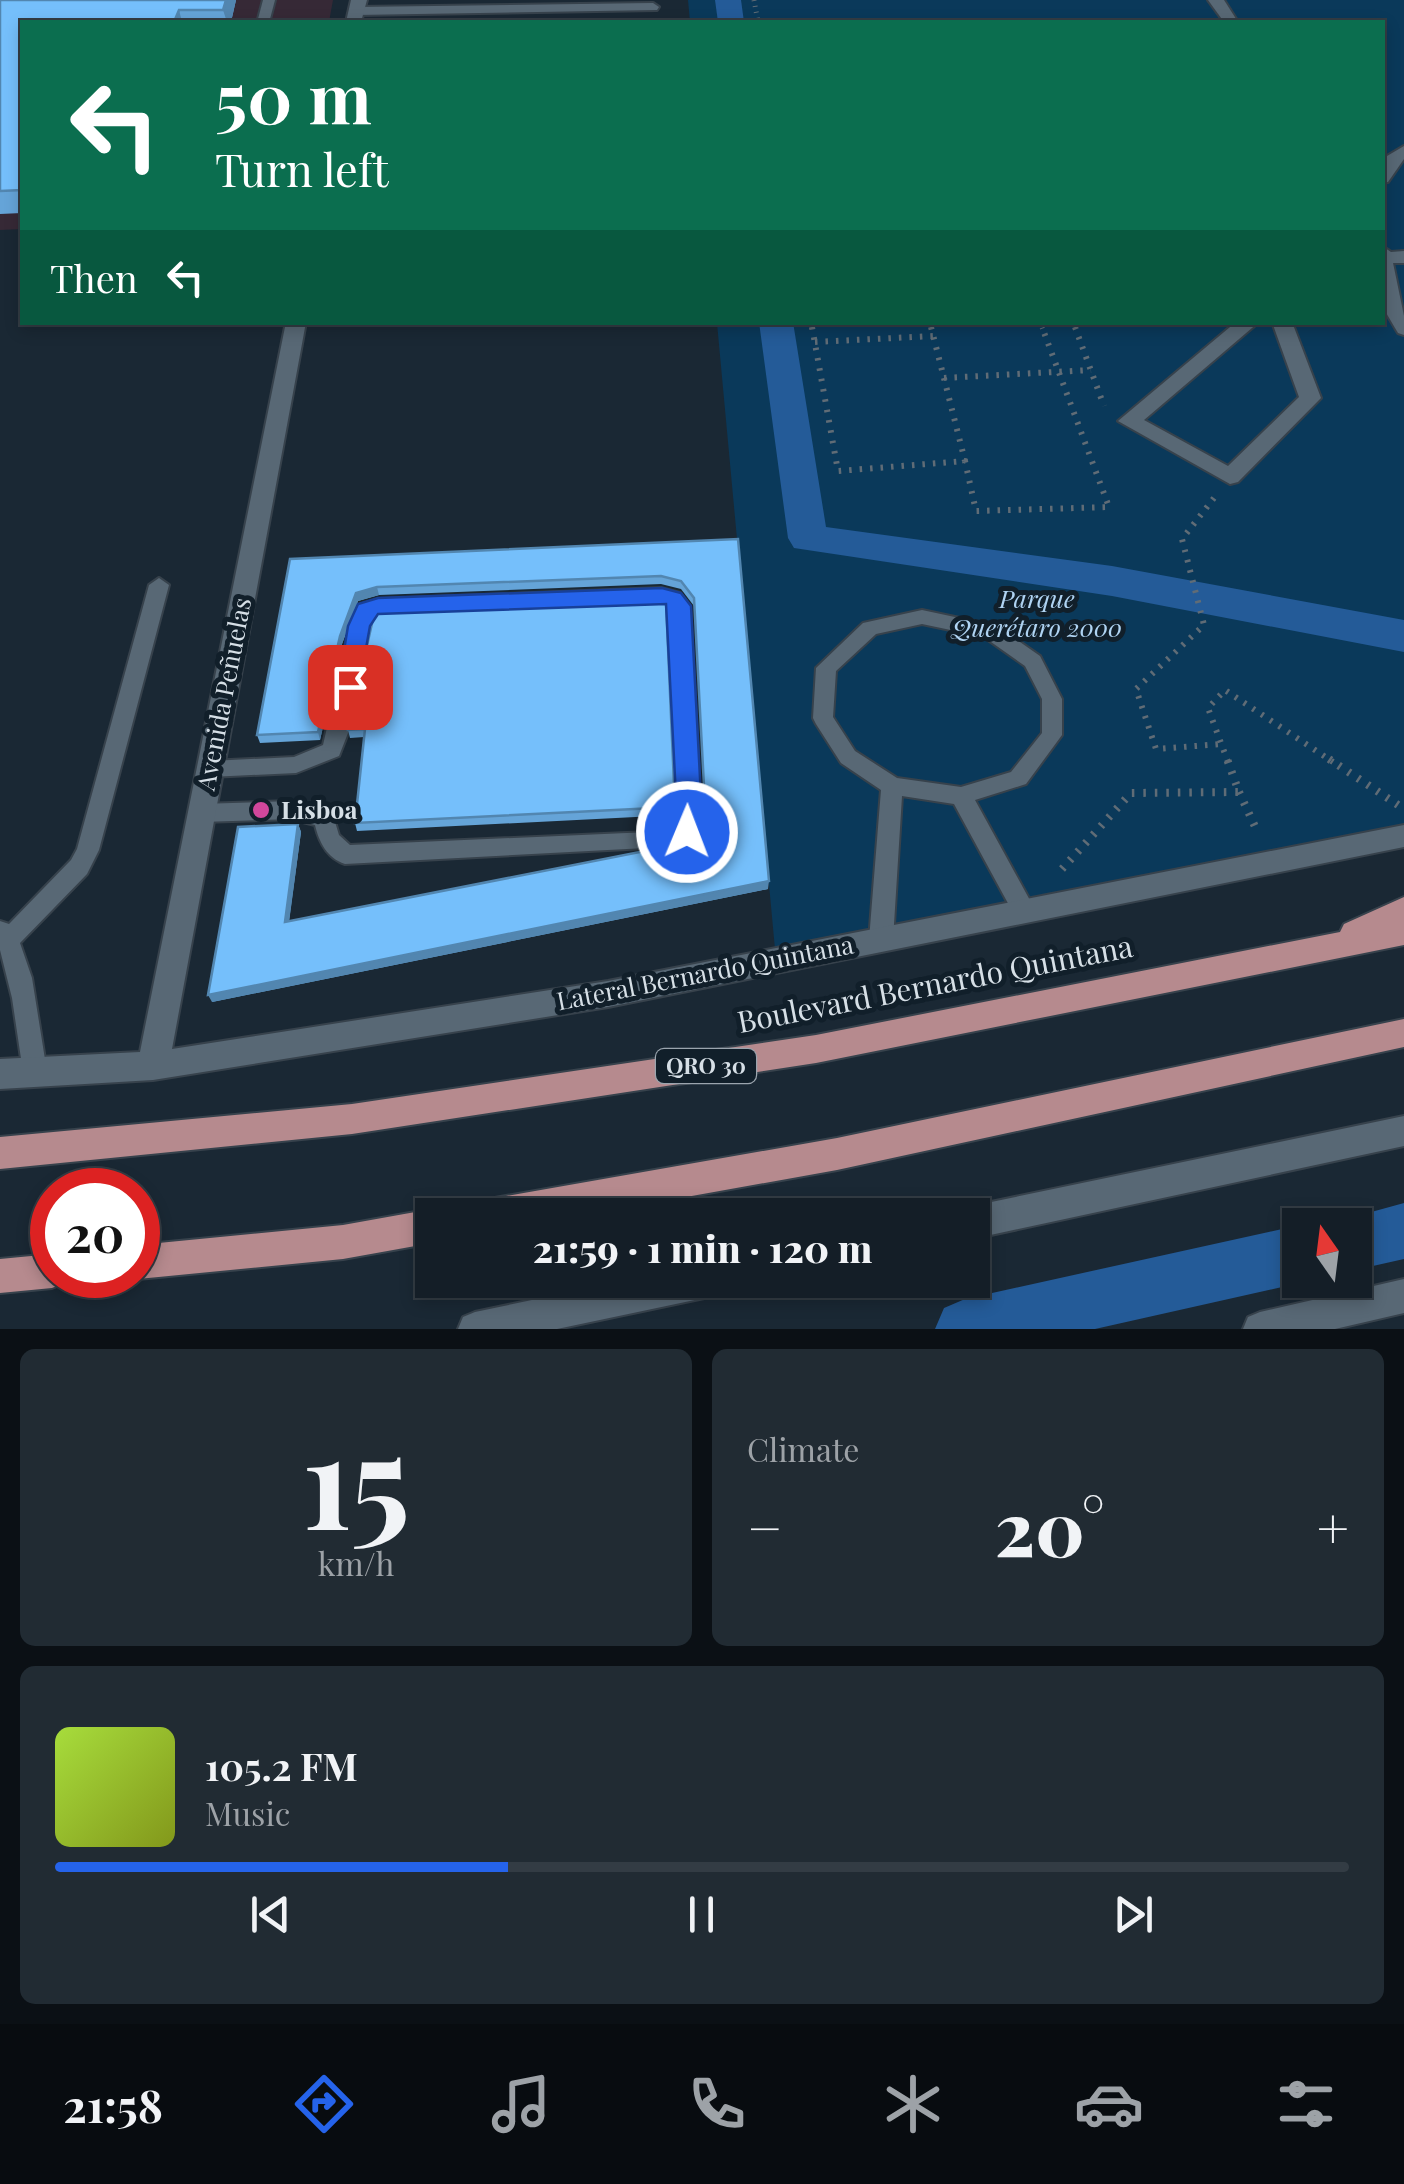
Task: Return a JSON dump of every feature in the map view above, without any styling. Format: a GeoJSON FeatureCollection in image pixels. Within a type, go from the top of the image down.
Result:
{"type":"FeatureCollection","features":[{"type":"Feature","properties":{"kind":"main road"},"geometry":{"type":"LineString","coordinates":[[1320,949],[1404,909]]}},
{"type":"Feature","properties":{"kind":"main road","name":"Boulevard Bernardo Quintana"},"geometry":{"type":"LineString","coordinates":[[0,1153],[352,1119],[778,1055],[1404,932]]}},
{"type":"Feature","properties":{"kind":"main road"},"geometry":{"type":"LineString","coordinates":[[590,1198],[837,1154],[1404,1033]]}},
{"type":"Feature","properties":{"kind":"main road"},"geometry":{"type":"LineString","coordinates":[[160,1260],[342,1242],[415,1229]]}},
{"type":"Feature","properties":{"kind":"main road"},"geometry":{"type":"LineString","coordinates":[[0,1276],[30,1273]]}},
{"type":"Feature","properties":{"kind":"street"},"geometry":{"type":"LineString","coordinates":[[1385,171],[1389,162],[1404,150]]}},
{"type":"Feature","properties":{"kind":"street","name":"Avenida Peñuelas"},"geometry":{"type":"LineString","coordinates":[[153,1066],[295,325]]}},
{"type":"Feature","properties":{"kind":"street"},"geometry":{"type":"LineString","coordinates":[[1245,325],[1129,421],[1230,477],[1310,398],[1283,325]]}},
{"type":"Feature","properties":{"kind":"street","name":"Lateral Bernardo Quintana"},"geometry":{"type":"LineString","coordinates":[[0,1074],[153,1066],[608,994],[1404,836]]}},
{"type":"Feature","properties":{"kind":"street"},"geometry":{"type":"LineString","coordinates":[[990,1220],[1404,1131]]}},
{"type":"Feature","properties":{"kind":"street"},"geometry":{"type":"LineString","coordinates":[[1276,1327],[1404,1296]]}},
{"type":"Feature","properties":{"kind":"street"},"geometry":{"type":"LineString","coordinates":[[475,1329],[622,1298]]}},
{"type":"Feature","properties":{"kind":"lane"},"geometry":{"type":"LineString","coordinates":[[264,20],[269,0]]}},
{"type":"Feature","properties":{"kind":"lane"},"geometry":{"type":"LineString","coordinates":[[356,11],[653,7]]}},
{"type":"Feature","properties":{"kind":"lane"},"geometry":{"type":"LineString","coordinates":[[1390,256],[1393,311],[1404,330]]}},
{"type":"Feature","properties":{"kind":"lane"},"geometry":{"type":"LineString","coordinates":[[34,1072],[4,935],[79,867],[88,850],[159,585]]}},
{"type":"Feature","properties":{"kind":"lane"},"geometry":{"type":"LineString","coordinates":[[201,813],[291,810],[324,818],[328,839],[345,855],[676,840],[687,832],[690,816],[680,606],[673,598],[662,596],[378,606],[366,610],[359,626],[344,717],[332,750],[296,765],[210,769]]}},
{"type":"Feature","properties":{"kind":"lane"},"geometry":{"type":"LineString","coordinates":[[922,617],[990,630],[1032,662],[1052,700],[1052,735],[1018,778],[960,796],[892,786],[848,757],[823,718],[826,668],[870,628],[922,617]]}},
{"type":"Feature","properties":{"kind":"lane"},"geometry":{"type":"LineString","coordinates":[[881,940],[892,786]]}},
{"type":"Feature","properties":{"kind":"lane"},"geometry":{"type":"LineString","coordinates":[[960,796],[1024,911]]}},
{"type":"Feature","properties":{"kind":"path"},"geometry":{"type":"LineString","coordinates":[[812,325],[838,471],[965,461]]}},
{"type":"Feature","properties":{"kind":"path"},"geometry":{"type":"LineString","coordinates":[[931,325],[976,512],[1110,508],[1041,325]]}},
{"type":"Feature","properties":{"kind":"path"},"geometry":{"type":"LineString","coordinates":[[1075,325],[1104,406],[1129,421]]}},
{"type":"Feature","properties":{"kind":"path"},"geometry":{"type":"LineString","coordinates":[[815,342],[933,336]]}},
{"type":"Feature","properties":{"kind":"path"},"geometry":{"type":"LineString","coordinates":[[944,378],[1091,370]]}},
{"type":"Feature","properties":{"kind":"path"},"geometry":{"type":"LineString","coordinates":[[1222,744],[1156,749],[1136,688],[1204,625],[1182,539],[1230,477]]}},
{"type":"Feature","properties":{"kind":"path"},"geometry":{"type":"LineString","coordinates":[[1258,833],[1208,708],[1225,690],[1398,805]]}},
{"type":"Feature","properties":{"kind":"path"},"geometry":{"type":"LineString","coordinates":[[1058,874],[1131,793],[1239,792]]}},
{"type":"Feature","properties":{"kind":"shaded area"},"geometry":{"type":"Polygon","coordinates":[[[0,0],[333,0],[329,20],[20,20],[20,229],[0,230],[0,0]]]}},
{"type":"Feature","properties":{"kind":"green space","name":"Parque Querétaro 2000"},"geometry":{"type":"Polygon","coordinates":[[[688,0],[1404,0],[1404,836],[776,960],[717,325],[1385,325],[1385,20],[690,20],[688,0]]]}},
{"type":"Feature","properties":{"kind":"building"},"geometry":{"type":"Polygon","coordinates":[[[0,0],[226,0],[223,10],[179,10],[175,20],[20,20],[20,190],[0,191],[0,0]]]}},
{"type":"Feature","properties":{"kind":"building"},"geometry":{"type":"Polygon","coordinates":[[[738,539],[769,881],[208,995],[238,827],[298,824],[285,922],[726,835],[722,804],[705,805],[694,598],[681,581],[661,576],[377,587],[356,593],[340,636],[318,732],[257,735],[290,559],[738,539]]]}},
{"type":"Feature","properties":{"kind":"building"},"geometry":{"type":"Polygon","coordinates":[[[660,598],[666,602],[675,807],[355,823],[365,729],[348,730],[375,610],[660,598]]]}},
{"type":"Feature","properties":{"kind":"waterway"},"geometry":{"type":"LineString","coordinates":[[728,0],[731,20]]}},
{"type":"Feature","properties":{"kind":"waterway"},"geometry":{"type":"LineString","coordinates":[[776,325],[808,538],[1112,581],[1404,636]]}},
{"type":"Feature","properties":{"kind":"waterway"},"geometry":{"type":"LineString","coordinates":[[1372,1238],[1404,1231]]}},
{"type":"Feature","properties":{"kind":"waterway"},"geometry":{"type":"LineString","coordinates":[[965,1329],[1282,1258]]}},
{"type":"Feature","properties":{"kind":"place","name":"Lisboa"},"geometry":{"type":"Point","coordinates":[261,810]}},
{"type":"Feature","properties":{"kind":"route"},"geometry":{"type":"LineString","coordinates":[[350,687],[359,626],[366,610],[378,606],[673,598],[680,606],[690,816],[687,832]]}}]}
